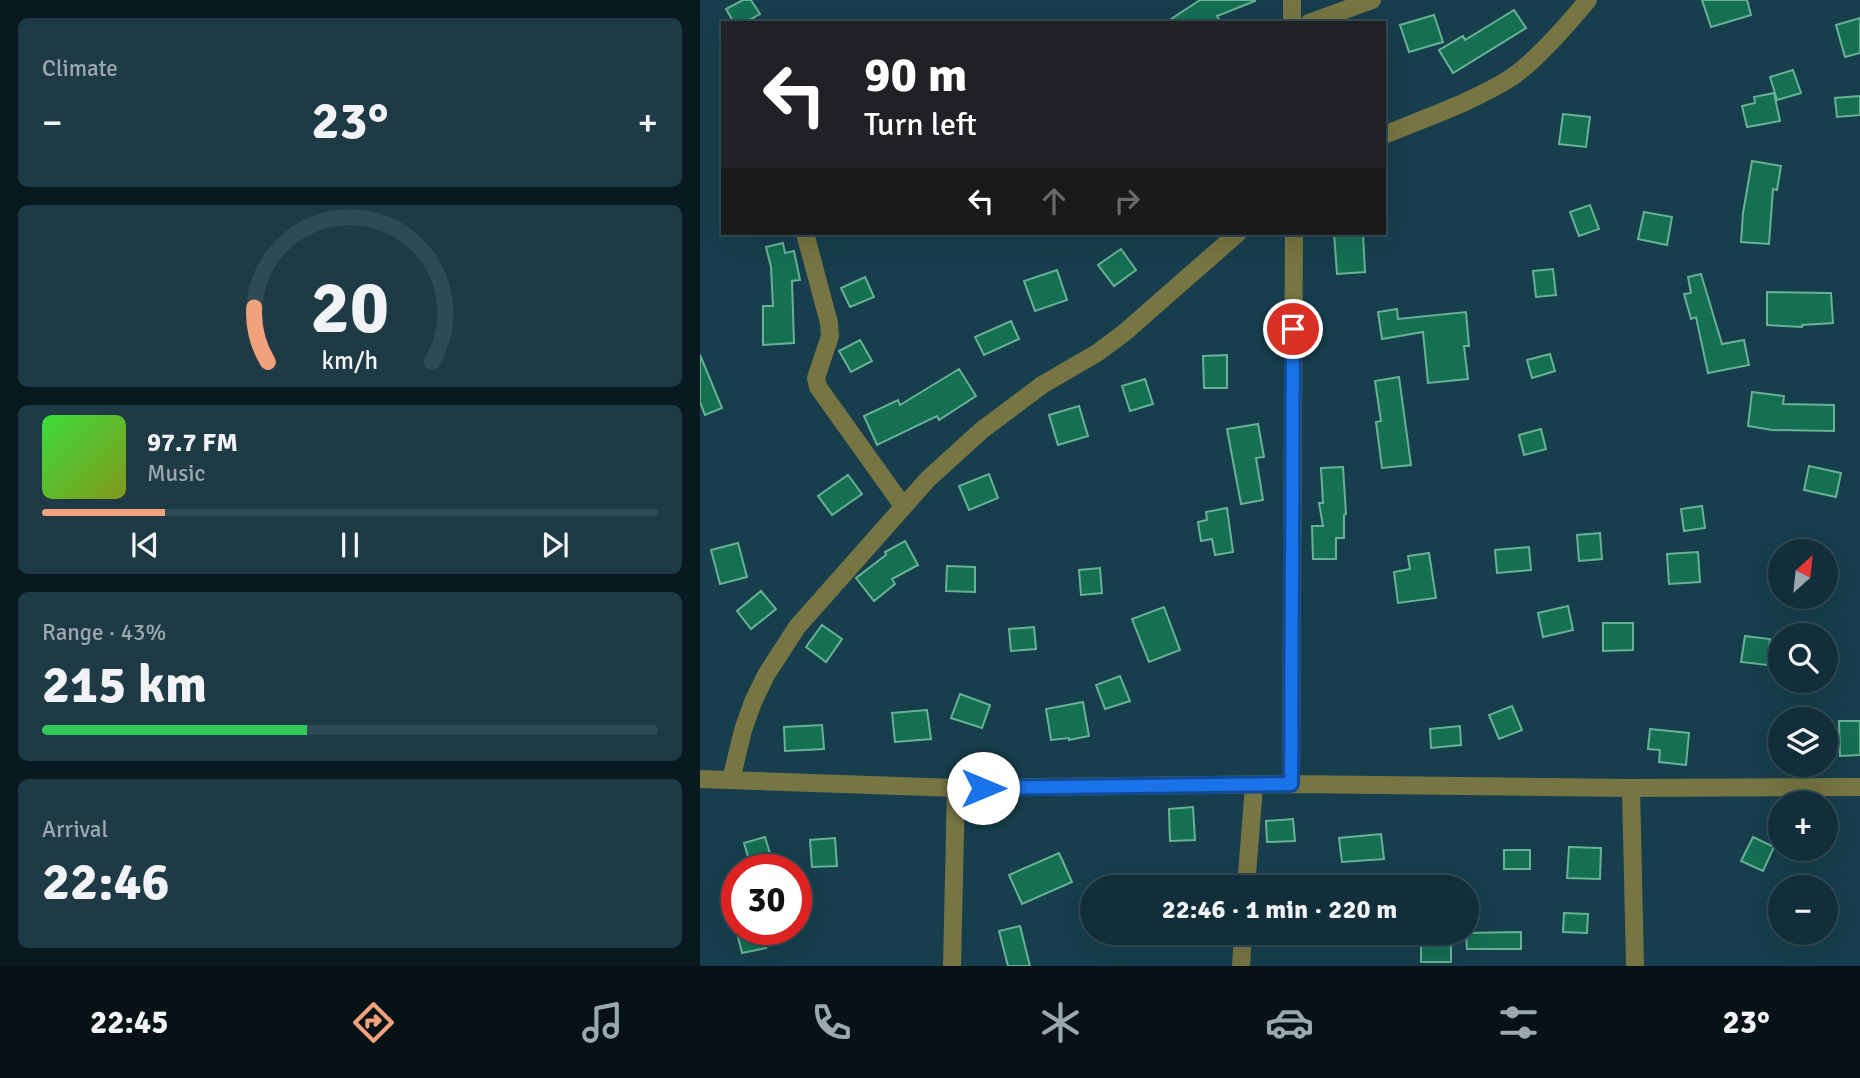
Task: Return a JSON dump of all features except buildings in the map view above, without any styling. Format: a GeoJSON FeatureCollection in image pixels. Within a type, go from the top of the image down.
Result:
{"type":"FeatureCollection","features":[{"type":"Feature","properties":{"kind":"street"},"geometry":{"type":"LineString","coordinates":[[1292,0],[1292,21]]}},
{"type":"Feature","properties":{"kind":"street"},"geometry":{"type":"LineString","coordinates":[[1314,21],[1372,0]]}},
{"type":"Feature","properties":{"kind":"street"},"geometry":{"type":"LineString","coordinates":[[1386,134],[1479,96],[1514,75],[1548,45],[1588,0]]}},
{"type":"Feature","properties":{"kind":"street"},"geometry":{"type":"LineString","coordinates":[[806,235],[830,336],[816,378],[818,387],[903,506]]}},
{"type":"Feature","properties":{"kind":"street"},"geometry":{"type":"LineString","coordinates":[[731,780],[753,702],[766,675],[797,627],[928,478],[982,430],[1042,385],[1097,353],[1124,333],[1236,235]]}},
{"type":"Feature","properties":{"kind":"street"},"geometry":{"type":"LineString","coordinates":[[1291,784],[1294,235]]}},
{"type":"Feature","properties":{"kind":"street"},"geometry":{"type":"LineString","coordinates":[[700,779],[956,788],[1291,784],[1631,788],[1860,787]]}},
{"type":"Feature","properties":{"kind":"street"},"geometry":{"type":"LineString","coordinates":[[1247,875],[1254,786]]}},
{"type":"Feature","properties":{"kind":"street"},"geometry":{"type":"LineString","coordinates":[[952,966],[956,788]]}},
{"type":"Feature","properties":{"kind":"street"},"geometry":{"type":"LineString","coordinates":[[1631,788],[1635,966]]}},
{"type":"Feature","properties":{"kind":"street"},"geometry":{"type":"LineString","coordinates":[[1241,966],[1242,945]]}},
{"type":"Feature","properties":{"kind":"route"},"geometry":{"type":"LineString","coordinates":[[983,788],[1291,784],[1293,329]]}}]}
